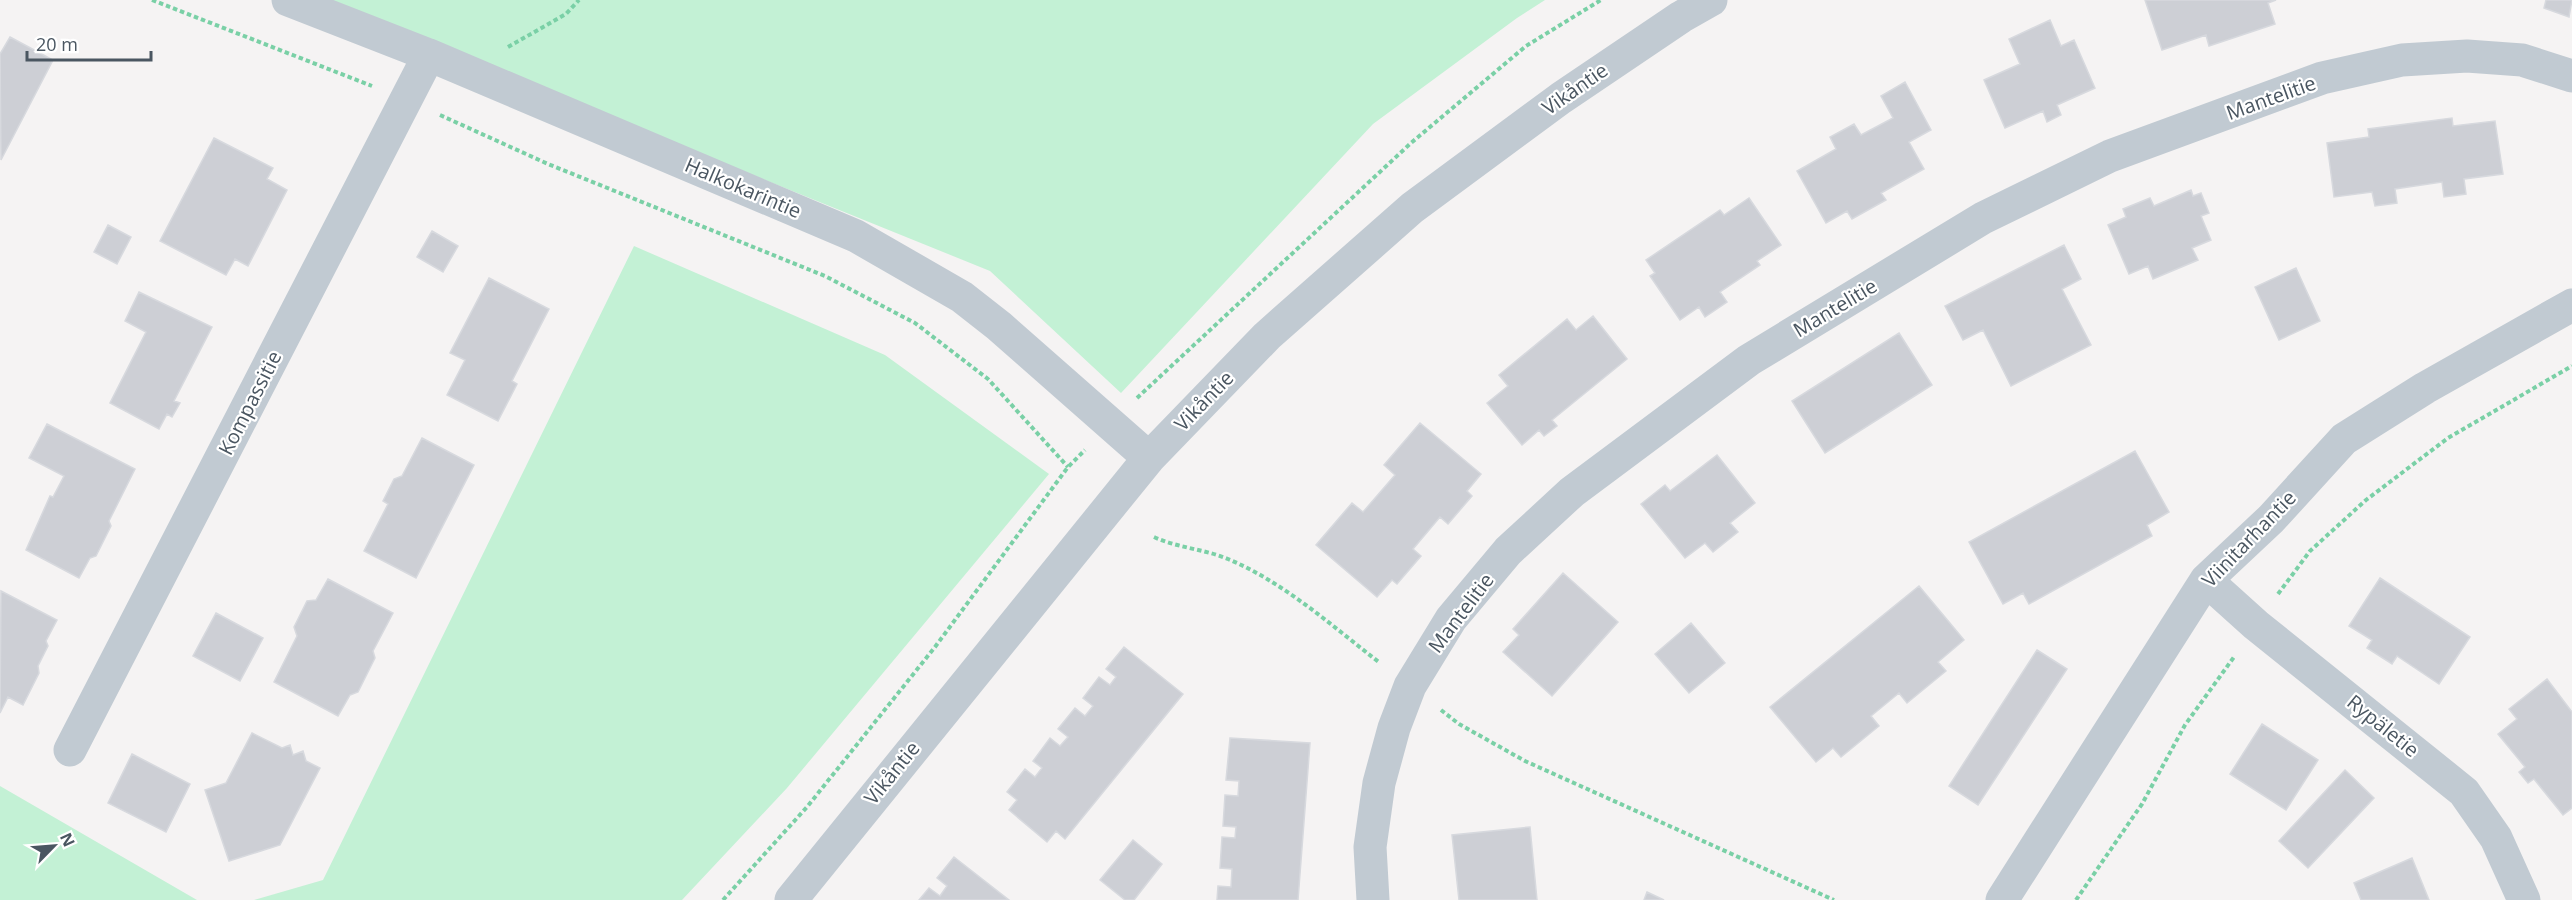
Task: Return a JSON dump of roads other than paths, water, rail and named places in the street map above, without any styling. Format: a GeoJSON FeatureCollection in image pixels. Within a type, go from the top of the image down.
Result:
{"type":"FeatureCollection","features":[{"type":"Feature","properties":{"kind":"street","name":"Halkokarintie"},"geometry":{"type":"LineString","coordinates":[[288,0],[466,71],[856,236],[918,269],[962,297],[999,326],[1149,458]]}},
{"type":"Feature","properties":{"kind":"street","name":"Vikåntie"},"geometry":{"type":"LineString","coordinates":[[791,900],[1149,458],[1268,336],[1412,207],[1561,98],[1681,17],[1711,0]]}},
{"type":"Feature","properties":{"kind":"street","name":"Kompassitie"},"geometry":{"type":"LineString","coordinates":[[70,750],[429,56]]}},
{"type":"Feature","properties":{"kind":"street","name":"Mantelitie"},"geometry":{"type":"LineString","coordinates":[[1373,900],[1370,847],[1379,783],[1394,728],[1410,686],[1451,618],[1508,551],[1572,492],[1749,360],[1983,218],[2110,156],[2322,78],[2402,60],[2467,56],[2522,60],[2572,76]]}},
{"type":"Feature","properties":{"kind":"street","name":"Viinitarhantie"},"geometry":{"type":"LineString","coordinates":[[2002,900],[2206,580],[2271,519],[2344,440],[2425,388],[2572,305]]}},
{"type":"Feature","properties":{"kind":"street","name":"Rypäletie"},"geometry":{"type":"LineString","coordinates":[[2206,580],[2256,625],[2464,792],[2496,837],[2524,900]]}}]}
